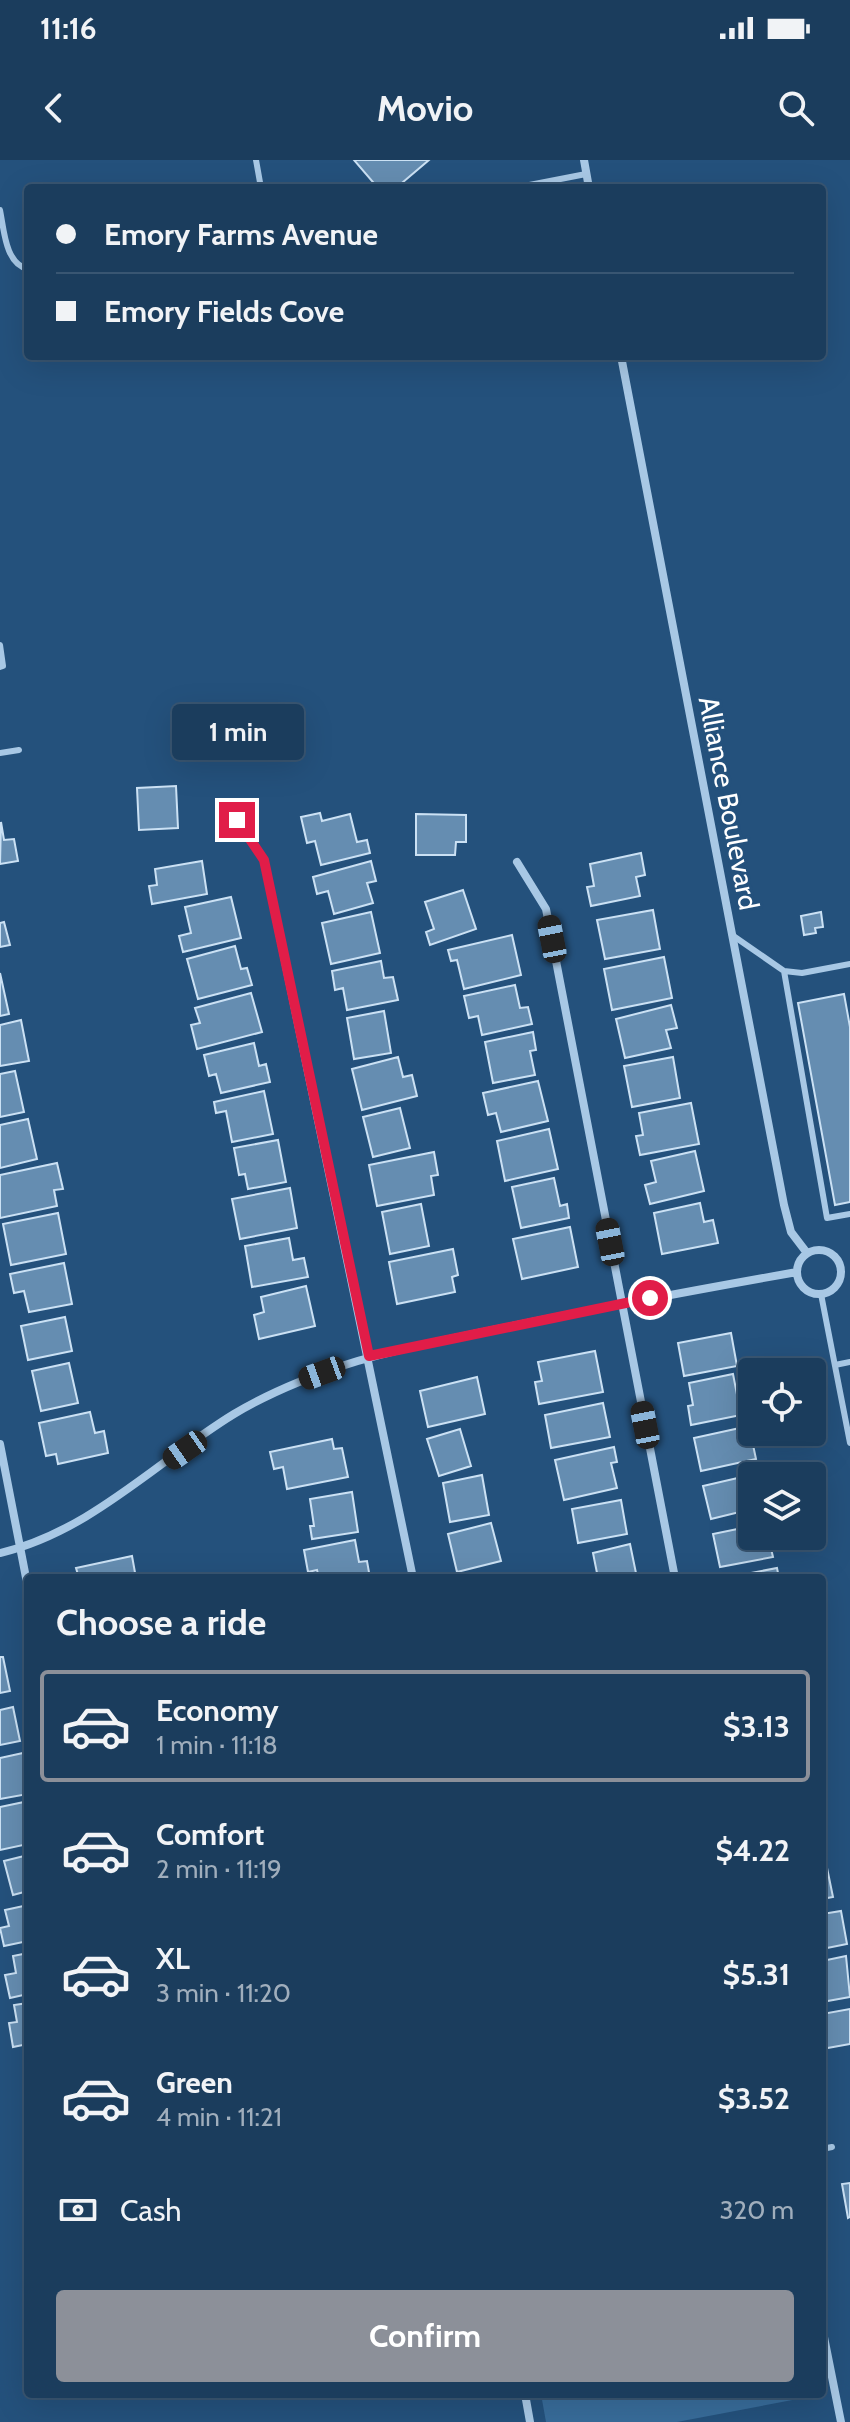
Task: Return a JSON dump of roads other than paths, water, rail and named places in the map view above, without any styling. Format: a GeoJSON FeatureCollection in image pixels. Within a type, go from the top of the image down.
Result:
{"type":"FeatureCollection","features":[{"type":"Feature","properties":{"kind":"street"},"geometry":{"type":"LineString","coordinates":[[584,160],[588,184]]}},
{"type":"Feature","properties":{"kind":"street","name":"Alliance Boulevard"},"geometry":{"type":"LineString","coordinates":[[622,360],[784,1205],[791,1232],[807,1253]]}},
{"type":"Feature","properties":{"kind":"street"},"geometry":{"type":"LineString","coordinates":[[237,820],[264,860],[412,1574]]}},
{"type":"Feature","properties":{"kind":"street"},"geometry":{"type":"LineString","coordinates":[[517,862],[546,909],[674,1574]]}},
{"type":"Feature","properties":{"kind":"street"},"geometry":{"type":"LineString","coordinates":[[829,1252],[846,1268],[834,1289],[821,1294],[802,1286],[797,1272],[807,1253],[829,1252]]}},
{"type":"Feature","properties":{"kind":"street"},"geometry":{"type":"LineString","coordinates":[[0,1553],[57,1532],[114,1499],[234,1415],[299,1382],[369,1356],[621,1303],[797,1272]]}},
{"type":"Feature","properties":{"kind":"street"},"geometry":{"type":"LineString","coordinates":[[0,1444],[25,1574]]}},
{"type":"Feature","properties":{"kind":"street"},"geometry":{"type":"LineString","coordinates":[[826,2347],[841,2422]]}},
{"type":"Feature","properties":{"kind":"street"},"geometry":{"type":"LineString","coordinates":[[526,2398],[530,2422]]}},
{"type":"Feature","properties":{"kind":"lane"},"geometry":{"type":"LineString","coordinates":[[256,160],[260,184]]}},
{"type":"Feature","properties":{"kind":"lane"},"geometry":{"type":"LineString","coordinates":[[535,184],[586,174]]}},
{"type":"Feature","properties":{"kind":"lane"},"geometry":{"type":"LineString","coordinates":[[0,210],[10,256],[24,268]]}},
{"type":"Feature","properties":{"kind":"lane"},"geometry":{"type":"LineString","coordinates":[[0,645],[3,666],[0,667]]}},
{"type":"Feature","properties":{"kind":"lane"},"geometry":{"type":"LineString","coordinates":[[0,753],[19,750]]}},
{"type":"Feature","properties":{"kind":"lane"},"geometry":{"type":"LineString","coordinates":[[732,935],[784,971],[802,973],[850,964]]}},
{"type":"Feature","properties":{"kind":"lane"},"geometry":{"type":"LineString","coordinates":[[784,971],[827,1218],[850,1214]]}},
{"type":"Feature","properties":{"kind":"lane"},"geometry":{"type":"LineString","coordinates":[[821,1294],[850,1443]]}},
{"type":"Feature","properties":{"kind":"lane"},"geometry":{"type":"LineString","coordinates":[[835,1365],[850,1362]]}},
{"type":"Feature","properties":{"kind":"lane"},"geometry":{"type":"LineString","coordinates":[[826,2148],[832,2147]]}}]}
